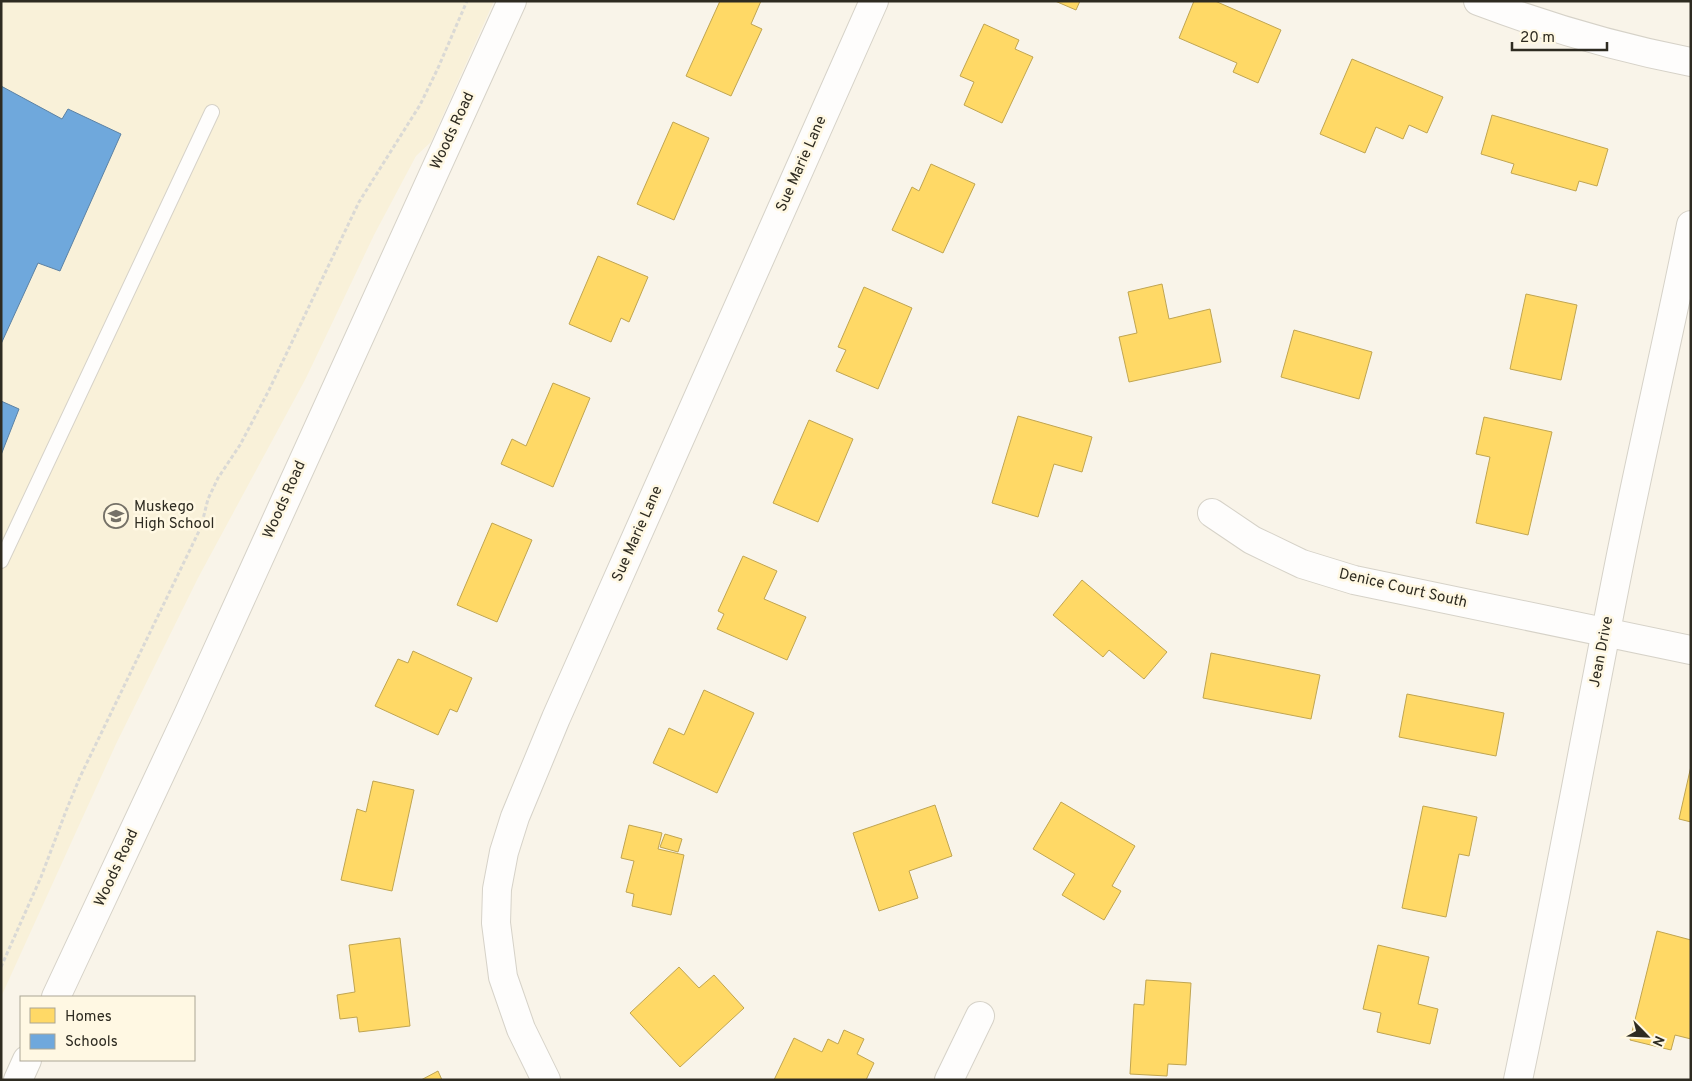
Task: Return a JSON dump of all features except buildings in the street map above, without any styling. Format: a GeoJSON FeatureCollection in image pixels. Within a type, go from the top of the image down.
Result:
{"type":"FeatureCollection","features":[{"type":"Feature","properties":{"kind":"street","name":"Woods Road"},"geometry":{"type":"LineString","coordinates":[[56,996],[188,715],[512,1]]}},
{"type":"Feature","properties":{"kind":"street","name":"Sue Marie Lane"},"geometry":{"type":"LineString","coordinates":[[546,1080],[521,1029],[503,978],[496,923],[497,889],[504,852],[556,718],[874,1]]}},
{"type":"Feature","properties":{"kind":"street"},"geometry":{"type":"LineString","coordinates":[[1478,1],[1580,36],[1657,56],[1691,62]]}},
{"type":"Feature","properties":{"kind":"street","name":"Jean Drive"},"geometry":{"type":"LineString","coordinates":[[1518,1080],[1544,959],[1621,552],[1683,307],[1691,225]]}},
{"type":"Feature","properties":{"kind":"street","name":"Denice Court South"},"geometry":{"type":"LineString","coordinates":[[1212,513],[1252,540],[1302,564],[1354,580],[1691,650]]}},
{"type":"Feature","properties":{"kind":"street"},"geometry":{"type":"LineString","coordinates":[[949,1080],[980,1016]]}},
{"type":"Feature","properties":{"kind":"street"},"geometry":{"type":"LineString","coordinates":[[18,1080],[27,1061]]}},
{"type":"Feature","properties":{"kind":"lane"},"geometry":{"type":"LineString","coordinates":[[1,562],[212,112]]}},
{"type":"Feature","properties":{"kind":"path"},"geometry":{"type":"LineString","coordinates":[[1,967],[41,877],[80,777],[201,527],[208,499],[218,478],[240,444],[269,390],[359,202],[420,105],[467,1]]}},
{"type":"Feature","properties":{"kind":"shaded area","name":"Muskego High School"},"geometry":{"type":"Polygon","coordinates":[[[1,1],[494,1],[431,142],[416,156],[374,235],[306,378],[198,578],[116,744],[1,997],[1,1]]]}},
{"type":"Feature","properties":{"kind":"place","name":"Muskego High School"},"geometry":{"type":"Point","coordinates":[116,516]}}]}
